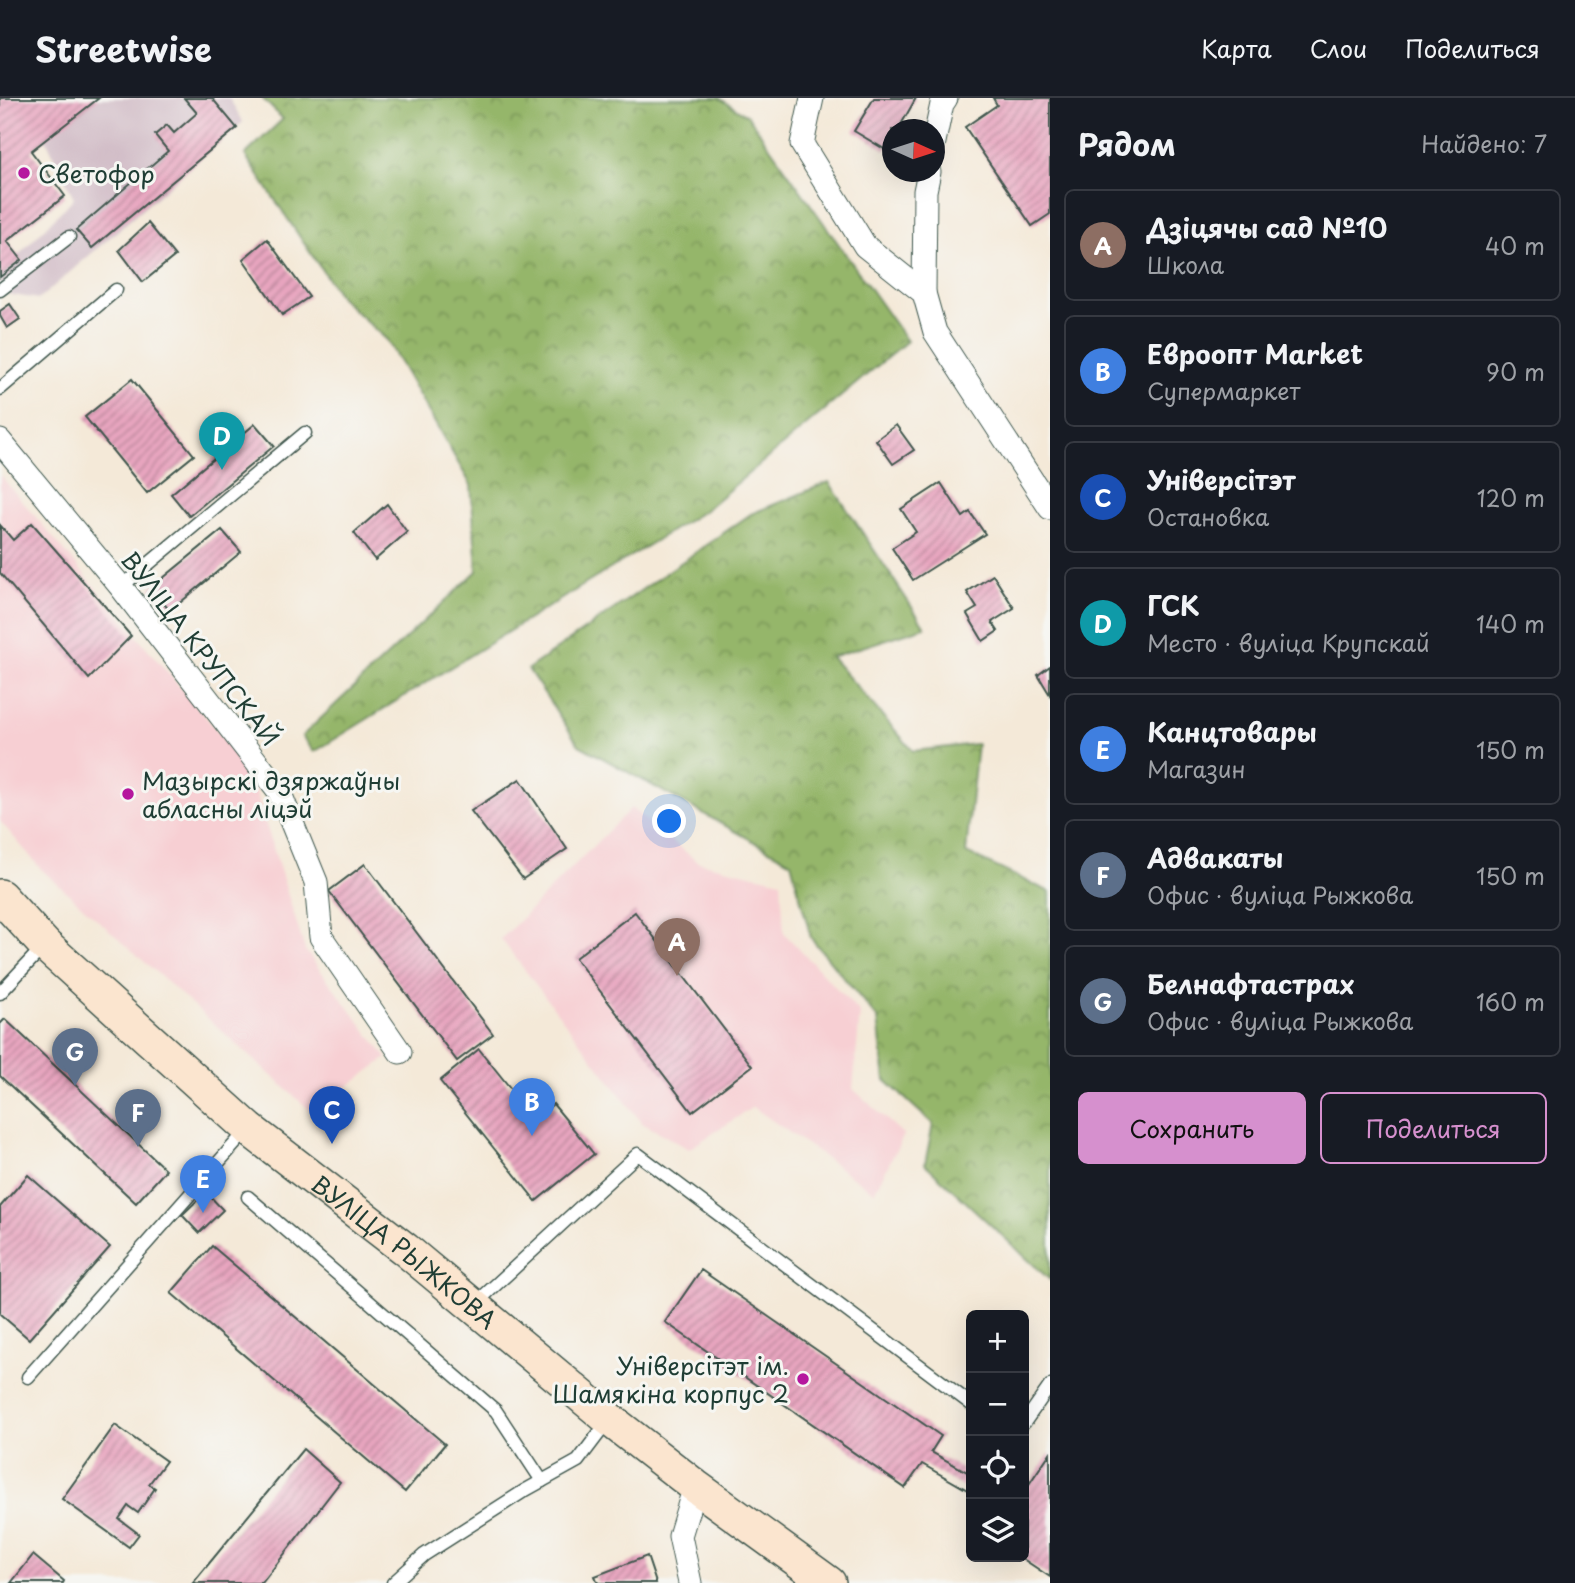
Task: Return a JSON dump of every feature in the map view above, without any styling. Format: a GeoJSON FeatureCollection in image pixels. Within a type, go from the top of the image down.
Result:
{"type":"FeatureCollection","features":[{"type":"Feature","properties":{"kind":"main road","name":"ВУЛІЦА РЫЖКОВА"},"geometry":{"type":"LineString","coordinates":[[0,896],[45,945],[249,1129],[406,1250],[609,1419],[828,1583]]}},
{"type":"Feature","properties":{"kind":"street"},"geometry":{"type":"LineString","coordinates":[[812,98],[802,144],[865,246],[924,293]]}},
{"type":"Feature","properties":{"kind":"street"},"geometry":{"type":"LineString","coordinates":[[939,119],[946,98]]}},
{"type":"Feature","properties":{"kind":"street"},"geometry":{"type":"LineString","coordinates":[[927,182],[924,293],[935,332],[1050,509]]}},
{"type":"Feature","properties":{"kind":"street","name":"ВУЛІЦА КРУПСКАЙ"},"geometry":{"type":"LineString","coordinates":[[0,441],[121,587],[279,791],[316,881],[321,937],[400,1052]]}},
{"type":"Feature","properties":{"kind":"street"},"geometry":{"type":"LineString","coordinates":[[690,1583],[680,1536],[695,1486]]}},
{"type":"Feature","properties":{"kind":"lane"},"geometry":{"type":"LineString","coordinates":[[0,290],[69,237]]}},
{"type":"Feature","properties":{"kind":"lane"},"geometry":{"type":"LineString","coordinates":[[0,389],[116,290]]}},
{"type":"Feature","properties":{"kind":"lane"},"geometry":{"type":"LineString","coordinates":[[121,587],[305,433]]}},
{"type":"Feature","properties":{"kind":"lane"},"geometry":{"type":"LineString","coordinates":[[0,993],[45,945]]}},
{"type":"Feature","properties":{"kind":"lane"},"geometry":{"type":"LineString","coordinates":[[29,1377],[249,1129]]}},
{"type":"Feature","properties":{"kind":"lane"},"geometry":{"type":"LineString","coordinates":[[472,1307],[638,1154],[966,1400]]}},
{"type":"Feature","properties":{"kind":"lane"},"geometry":{"type":"LineString","coordinates":[[248,1197],[496,1411],[541,1481]]}},
{"type":"Feature","properties":{"kind":"lane"},"geometry":{"type":"LineString","coordinates":[[1029,1416],[1050,1386]]}},
{"type":"Feature","properties":{"kind":"lane"},"geometry":{"type":"LineString","coordinates":[[393,1583],[424,1555],[541,1481],[578,1461],[609,1419]]}},
{"type":"Feature","properties":{"kind":"shaded area"},"geometry":{"type":"Polygon","coordinates":[[[26,98],[229,98],[243,122],[39,299],[0,293],[0,274],[74,198],[26,98]]]}},
{"type":"Feature","properties":{"kind":"shaded area","name":"Мазырскі дзяржаўны абласны ліцэй"},"geometry":{"type":"Polygon","coordinates":[[[0,475],[248,767],[305,950],[387,1058],[312,1112],[41,869],[0,821],[0,475]]]}},
{"type":"Feature","properties":{"kind":"shaded area"},"geometry":{"type":"Polygon","coordinates":[[[631,808],[698,862],[781,881],[784,933],[860,1013],[853,1089],[904,1135],[874,1192],[753,1107],[689,1149],[642,1123],[501,939],[631,808]]]}},
{"type":"Feature","properties":{"kind":"green space"},"geometry":{"type":"Polygon","coordinates":[[[262,98],[719,98],[748,116],[907,341],[705,510],[314,752],[302,736],[477,571],[471,485],[387,340],[340,297],[245,155],[283,119],[262,98]]]}},
{"type":"Feature","properties":{"kind":"green space"},"geometry":{"type":"Polygon","coordinates":[[[829,482],[925,627],[831,657],[913,751],[977,744],[966,853],[1050,892],[1050,1280],[925,1164],[933,1124],[885,1080],[878,1019],[811,938],[791,862],[579,745],[528,669],[751,514],[829,482]]]}},
{"type":"Feature","properties":{"kind":"building","name":"Светофор"},"geometry":{"type":"Polygon","coordinates":[[[0,98],[99,98],[31,151],[65,196],[7,241],[22,260],[0,277],[0,98]]]}},
{"type":"Feature","properties":{"kind":"building"},"geometry":{"type":"Polygon","coordinates":[[[184,98],[212,98],[237,128],[92,248],[76,230],[168,151],[155,135],[167,125],[174,133],[197,113],[184,98]]]}},
{"type":"Feature","properties":{"kind":"building"},"geometry":{"type":"Polygon","coordinates":[[[874,98],[916,98],[904,119],[882,119],[882,148],[854,131],[874,98]]]}},
{"type":"Feature","properties":{"kind":"building"},"geometry":{"type":"Polygon","coordinates":[[[993,98],[1050,98],[1050,214],[1032,226],[965,127],[997,105],[993,98]]]}},
{"type":"Feature","properties":{"kind":"building"},"geometry":{"type":"Polygon","coordinates":[[[148,223],[175,256],[143,282],[119,250],[148,223]]]}},
{"type":"Feature","properties":{"kind":"building"},"geometry":{"type":"Polygon","coordinates":[[[267,239],[309,297],[282,315],[243,259],[267,239]]]}},
{"type":"Feature","properties":{"kind":"building"},"geometry":{"type":"Polygon","coordinates":[[[10,304],[20,319],[7,328],[0,311],[10,304]]]}},
{"type":"Feature","properties":{"kind":"building"},"geometry":{"type":"Polygon","coordinates":[[[132,379],[194,455],[147,493],[85,417],[132,379]]]}},
{"type":"Feature","properties":{"kind":"building"},"geometry":{"type":"Polygon","coordinates":[[[255,424],[274,446],[189,516],[171,494],[255,424]]]}},
{"type":"Feature","properties":{"kind":"building"},"geometry":{"type":"Polygon","coordinates":[[[896,425],[914,450],[893,464],[876,440],[896,425]]]}},
{"type":"Feature","properties":{"kind":"building"},"geometry":{"type":"Polygon","coordinates":[[[941,483],[963,517],[970,512],[985,534],[913,580],[892,548],[916,532],[901,509],[941,483]]]}},
{"type":"Feature","properties":{"kind":"building"},"geometry":{"type":"Polygon","coordinates":[[[387,504],[407,532],[375,560],[354,533],[387,504]]]}},
{"type":"Feature","properties":{"kind":"building"},"geometry":{"type":"Polygon","coordinates":[[[32,523],[131,636],[89,679],[0,573],[0,525],[13,540],[32,523]]]}},
{"type":"Feature","properties":{"kind":"building"},"geometry":{"type":"Polygon","coordinates":[[[222,530],[241,552],[170,611],[151,588],[222,530]]]}},
{"type":"Feature","properties":{"kind":"building"},"geometry":{"type":"Polygon","coordinates":[[[993,575],[1014,608],[992,622],[998,631],[983,641],[967,614],[977,608],[967,592],[993,575]]]}},
{"type":"Feature","properties":{"kind":"building"},"geometry":{"type":"Polygon","coordinates":[[[1050,666],[1050,695],[1038,675],[1050,666]]]}},
{"type":"Feature","properties":{"kind":"building"},"geometry":{"type":"Polygon","coordinates":[[[520,779],[567,849],[523,879],[471,811],[520,779]]]}},
{"type":"Feature","properties":{"kind":"building"},"geometry":{"type":"Polygon","coordinates":[[[365,864],[493,1034],[457,1061],[329,891],[365,864]]]}},
{"type":"Feature","properties":{"kind":"building"},"geometry":{"type":"Polygon","coordinates":[[[635,912],[752,1066],[692,1112],[575,958],[635,912]]]}},
{"type":"Feature","properties":{"kind":"building"},"geometry":{"type":"Polygon","coordinates":[[[5,1019],[166,1170],[136,1203],[0,1076],[0,1024],[5,1019]]]}},
{"type":"Feature","properties":{"kind":"building"},"geometry":{"type":"Polygon","coordinates":[[[479,1049],[535,1119],[553,1104],[594,1154],[536,1201],[440,1081],[479,1049]]]}},
{"type":"Feature","properties":{"kind":"building"},"geometry":{"type":"Polygon","coordinates":[[[28,1175],[110,1247],[29,1339],[0,1314],[0,1207],[28,1175]]]}},
{"type":"Feature","properties":{"kind":"building"},"geometry":{"type":"Polygon","coordinates":[[[206,1192],[223,1210],[199,1233],[182,1215],[206,1192]]]}},
{"type":"Feature","properties":{"kind":"building"},"geometry":{"type":"Polygon","coordinates":[[[212,1246],[445,1444],[405,1492],[171,1293],[212,1246]]]}},
{"type":"Feature","properties":{"kind":"building","name":"Універсітэт ім. Шамякіна корпус 2"},"geometry":{"type":"Polygon","coordinates":[[[701,1270],[941,1436],[931,1452],[966,1471],[966,1489],[922,1464],[905,1488],[665,1322],[701,1270]]]}},
{"type":"Feature","properties":{"kind":"building"},"geometry":{"type":"Polygon","coordinates":[[[115,1425],[166,1461],[149,1484],[155,1488],[138,1513],[128,1506],[119,1519],[139,1534],[129,1547],[62,1499],[115,1425]]]}},
{"type":"Feature","properties":{"kind":"building"},"geometry":{"type":"Polygon","coordinates":[[[303,1449],[340,1482],[262,1583],[193,1583],[303,1449]]]}},
{"type":"Feature","properties":{"kind":"building"},"geometry":{"type":"Polygon","coordinates":[[[1050,1453],[1050,1577],[1028,1562],[1029,1484],[1050,1453]]]}},
{"type":"Feature","properties":{"kind":"building"},"geometry":{"type":"Polygon","coordinates":[[[33,1555],[64,1581],[63,1583],[11,1583],[33,1555]]]}},
{"type":"Feature","properties":{"kind":"building"},"geometry":{"type":"Polygon","coordinates":[[[647,1556],[656,1583],[598,1583],[595,1576],[647,1556]]]}},
{"type":"Feature","properties":{"kind":"place","name":"Светофор"},"geometry":{"type":"Point","coordinates":[24,173]}},
{"type":"Feature","properties":{"kind":"place","name":"ГСК"},"geometry":{"type":"Point","coordinates":[222,470]}},
{"type":"Feature","properties":{"kind":"place","name":"Мазырскі дзяржаўны абласны ліцэй"},"geometry":{"type":"Point","coordinates":[128,794]}},
{"type":"Feature","properties":{"kind":"place","name":"Дзіцячы сад №10"},"geometry":{"type":"Point","coordinates":[677,976]}},
{"type":"Feature","properties":{"kind":"place","name":"Белнафтастрах"},"geometry":{"type":"Point","coordinates":[75,1086]}},
{"type":"Feature","properties":{"kind":"place","name":"Евроопт Market"},"geometry":{"type":"Point","coordinates":[532,1136]}},
{"type":"Feature","properties":{"kind":"place","name":"Універсітэт"},"geometry":{"type":"Point","coordinates":[332,1144]}},
{"type":"Feature","properties":{"kind":"place","name":"Адвакаты"},"geometry":{"type":"Point","coordinates":[138,1147]}},
{"type":"Feature","properties":{"kind":"place","name":"Канцтовары"},"geometry":{"type":"Point","coordinates":[203,1213]}},
{"type":"Feature","properties":{"kind":"place","name":"Універсітэт ім. Шамякіна корпус 2"},"geometry":{"type":"Point","coordinates":[803,1379]}}]}
